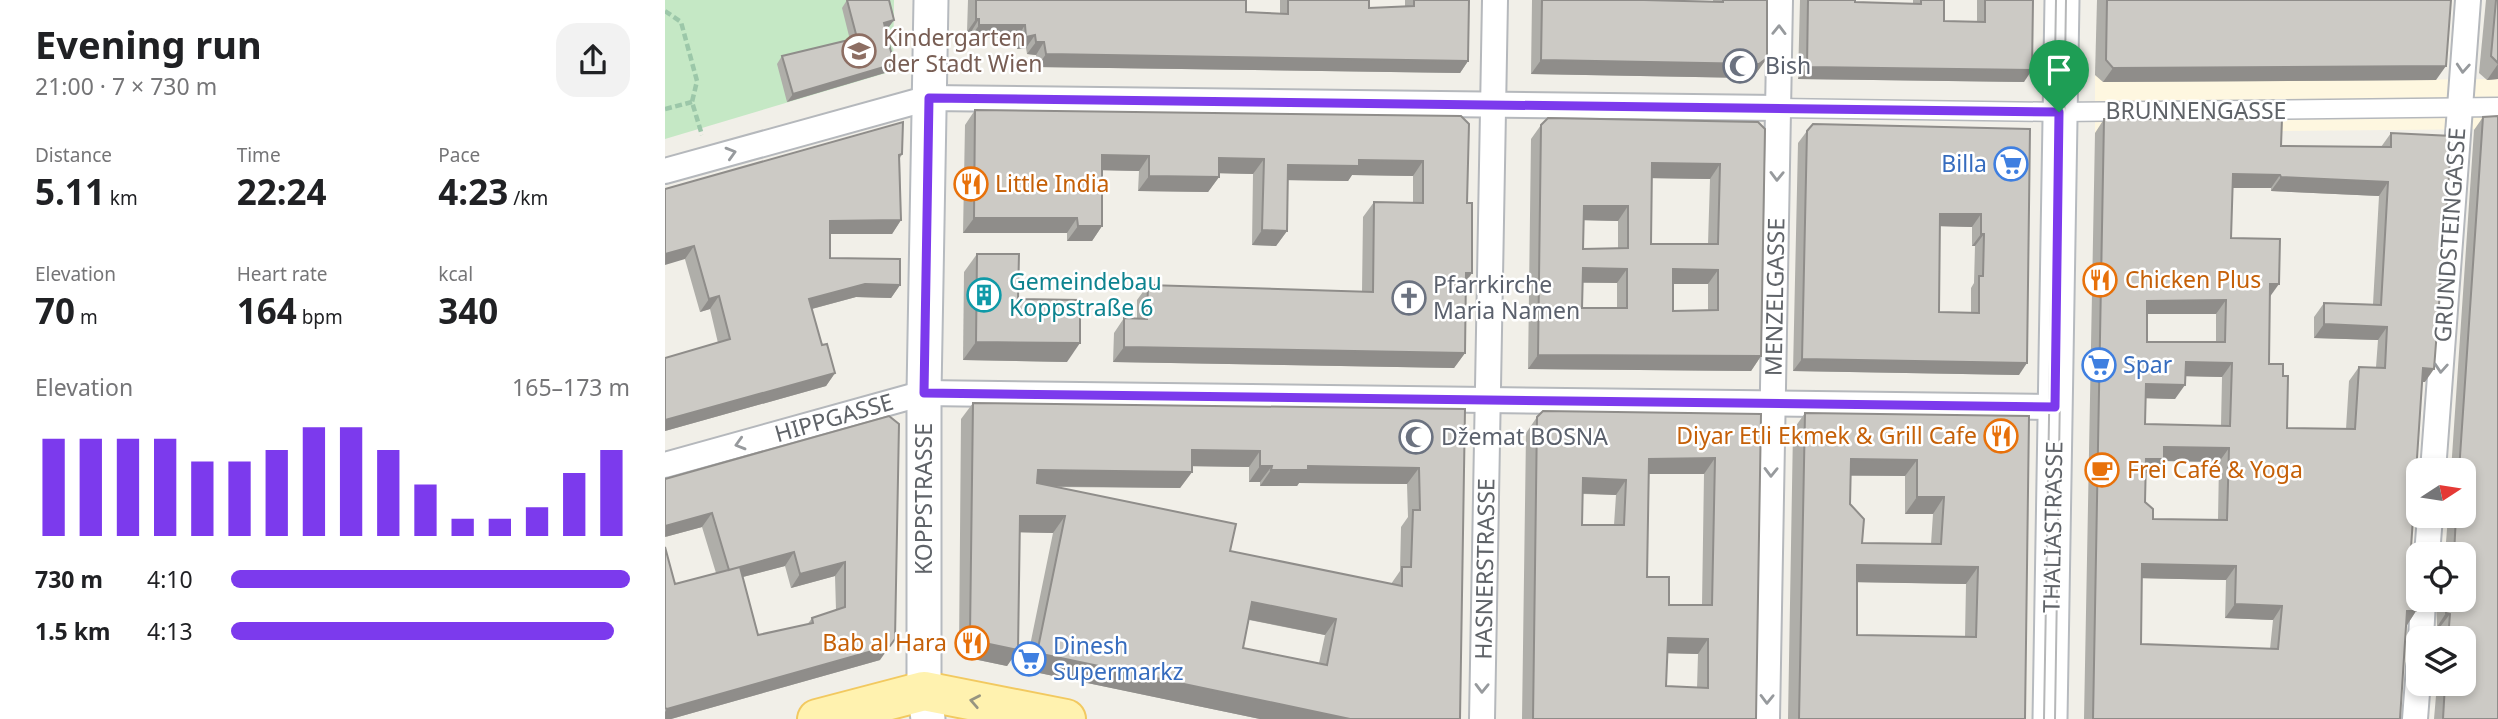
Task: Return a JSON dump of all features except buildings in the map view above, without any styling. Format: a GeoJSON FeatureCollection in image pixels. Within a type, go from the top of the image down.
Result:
{"type":"FeatureCollection","features":[{"type":"Feature","properties":{"kind":"main road","name":"KOPPSTRASSE"},"geometry":{"type":"LineString","coordinates":[[926,705],[924,393],[931,0]]}},
{"type":"Feature","properties":{"kind":"main road","name":"THALIASTRASSE"},"geometry":{"type":"LineString","coordinates":[[2050,719],[2061,0]]}},
{"type":"Feature","properties":{"kind":"main road"},"geometry":{"type":"LineString","coordinates":[[817,719],[926,705],[1066,719]]}},
{"type":"Feature","properties":{"kind":"street","name":"HASNERSTRASSE"},"geometry":{"type":"LineString","coordinates":[[1482,719],[1495,0]]}},
{"type":"Feature","properties":{"kind":"street","name":"MENZELGASSE"},"geometry":{"type":"LineString","coordinates":[[1767,719],[1780,0]]}},
{"type":"Feature","properties":{"kind":"street","name":"GRUNDSTEINGASSE"},"geometry":{"type":"LineString","coordinates":[[2434,458],[2468,0]]}},
{"type":"Feature","properties":{"kind":"street","name":"BRUNNENGASSE"},"geometry":{"type":"LineString","coordinates":[[665,171],[929,98],[2059,112],[2498,107]]}},
{"type":"Feature","properties":{"kind":"street","name":"HIPPGASSE"},"geometry":{"type":"LineString","coordinates":[[665,465],[924,393],[2055,407]]}},
{"type":"Feature","properties":{"kind":"street"},"geometry":{"type":"LineString","coordinates":[[2415,719],[2417,696]]}},
{"type":"Feature","properties":{"kind":"path"},"geometry":{"type":"LineString","coordinates":[[665,12],[681,22],[697,81],[692,102],[709,159]]}},
{"type":"Feature","properties":{"kind":"path"},"geometry":{"type":"LineString","coordinates":[[665,109],[692,102]]}},
{"type":"Feature","properties":{"kind":"shaded area"},"geometry":{"type":"Polygon","coordinates":[[[2095,75],[2104,82],[2498,79],[2498,129],[2095,133],[2095,75]]]}},
{"type":"Feature","properties":{"kind":"green space"},"geometry":{"type":"Polygon","coordinates":[[[665,0],[894,0],[893,71],[665,139],[665,0]]]}},
{"type":"Feature","properties":{"kind":"tram line"},"geometry":{"type":"LineString","coordinates":[[2044,719],[2056,0]]}},
{"type":"Feature","properties":{"kind":"tram line"},"geometry":{"type":"LineString","coordinates":[[2055,719],[2066,0]]}},
{"type":"Feature","properties":{"kind":"place","name":"Kindergarten der Stadt Wien"},"geometry":{"type":"Point","coordinates":[859,51]}},
{"type":"Feature","properties":{"kind":"place","name":"Bish"},"geometry":{"type":"Point","coordinates":[1740,66]}},
{"type":"Feature","properties":{"kind":"place","name":"Billa"},"geometry":{"type":"Point","coordinates":[2011,164]}},
{"type":"Feature","properties":{"kind":"place","name":"Little India"},"geometry":{"type":"Point","coordinates":[971,184]}},
{"type":"Feature","properties":{"kind":"place","name":"Chicken Plus"},"geometry":{"type":"Point","coordinates":[2100,280]}},
{"type":"Feature","properties":{"kind":"place","name":"Gemeindebau Koppstraße 6"},"geometry":{"type":"Point","coordinates":[984,295]}},
{"type":"Feature","properties":{"kind":"place","name":"Pfarrkirche Maria Namen"},"geometry":{"type":"Point","coordinates":[1409,298]}},
{"type":"Feature","properties":{"kind":"place","name":"Spar"},"geometry":{"type":"Point","coordinates":[2099,365]}},
{"type":"Feature","properties":{"kind":"place","name":"Diyar Etli Ekmek & Grill Cafe"},"geometry":{"type":"Point","coordinates":[2001,436]}},
{"type":"Feature","properties":{"kind":"place","name":"Džemat BOSNA"},"geometry":{"type":"Point","coordinates":[1416,437]}},
{"type":"Feature","properties":{"kind":"place","name":"Frei Café & Yoga"},"geometry":{"type":"Point","coordinates":[2102,470]}},
{"type":"Feature","properties":{"kind":"place","name":"Bab al Hara"},"geometry":{"type":"Point","coordinates":[972,643]}},
{"type":"Feature","properties":{"kind":"place","name":"Dinesh Supermarkz"},"geometry":{"type":"Point","coordinates":[1029,659]}},
{"type":"Feature","properties":{"kind":"route"},"geometry":{"type":"LineString","coordinates":[[929,98],[2059,112],[2055,407],[924,393],[929,98]]}}]}
